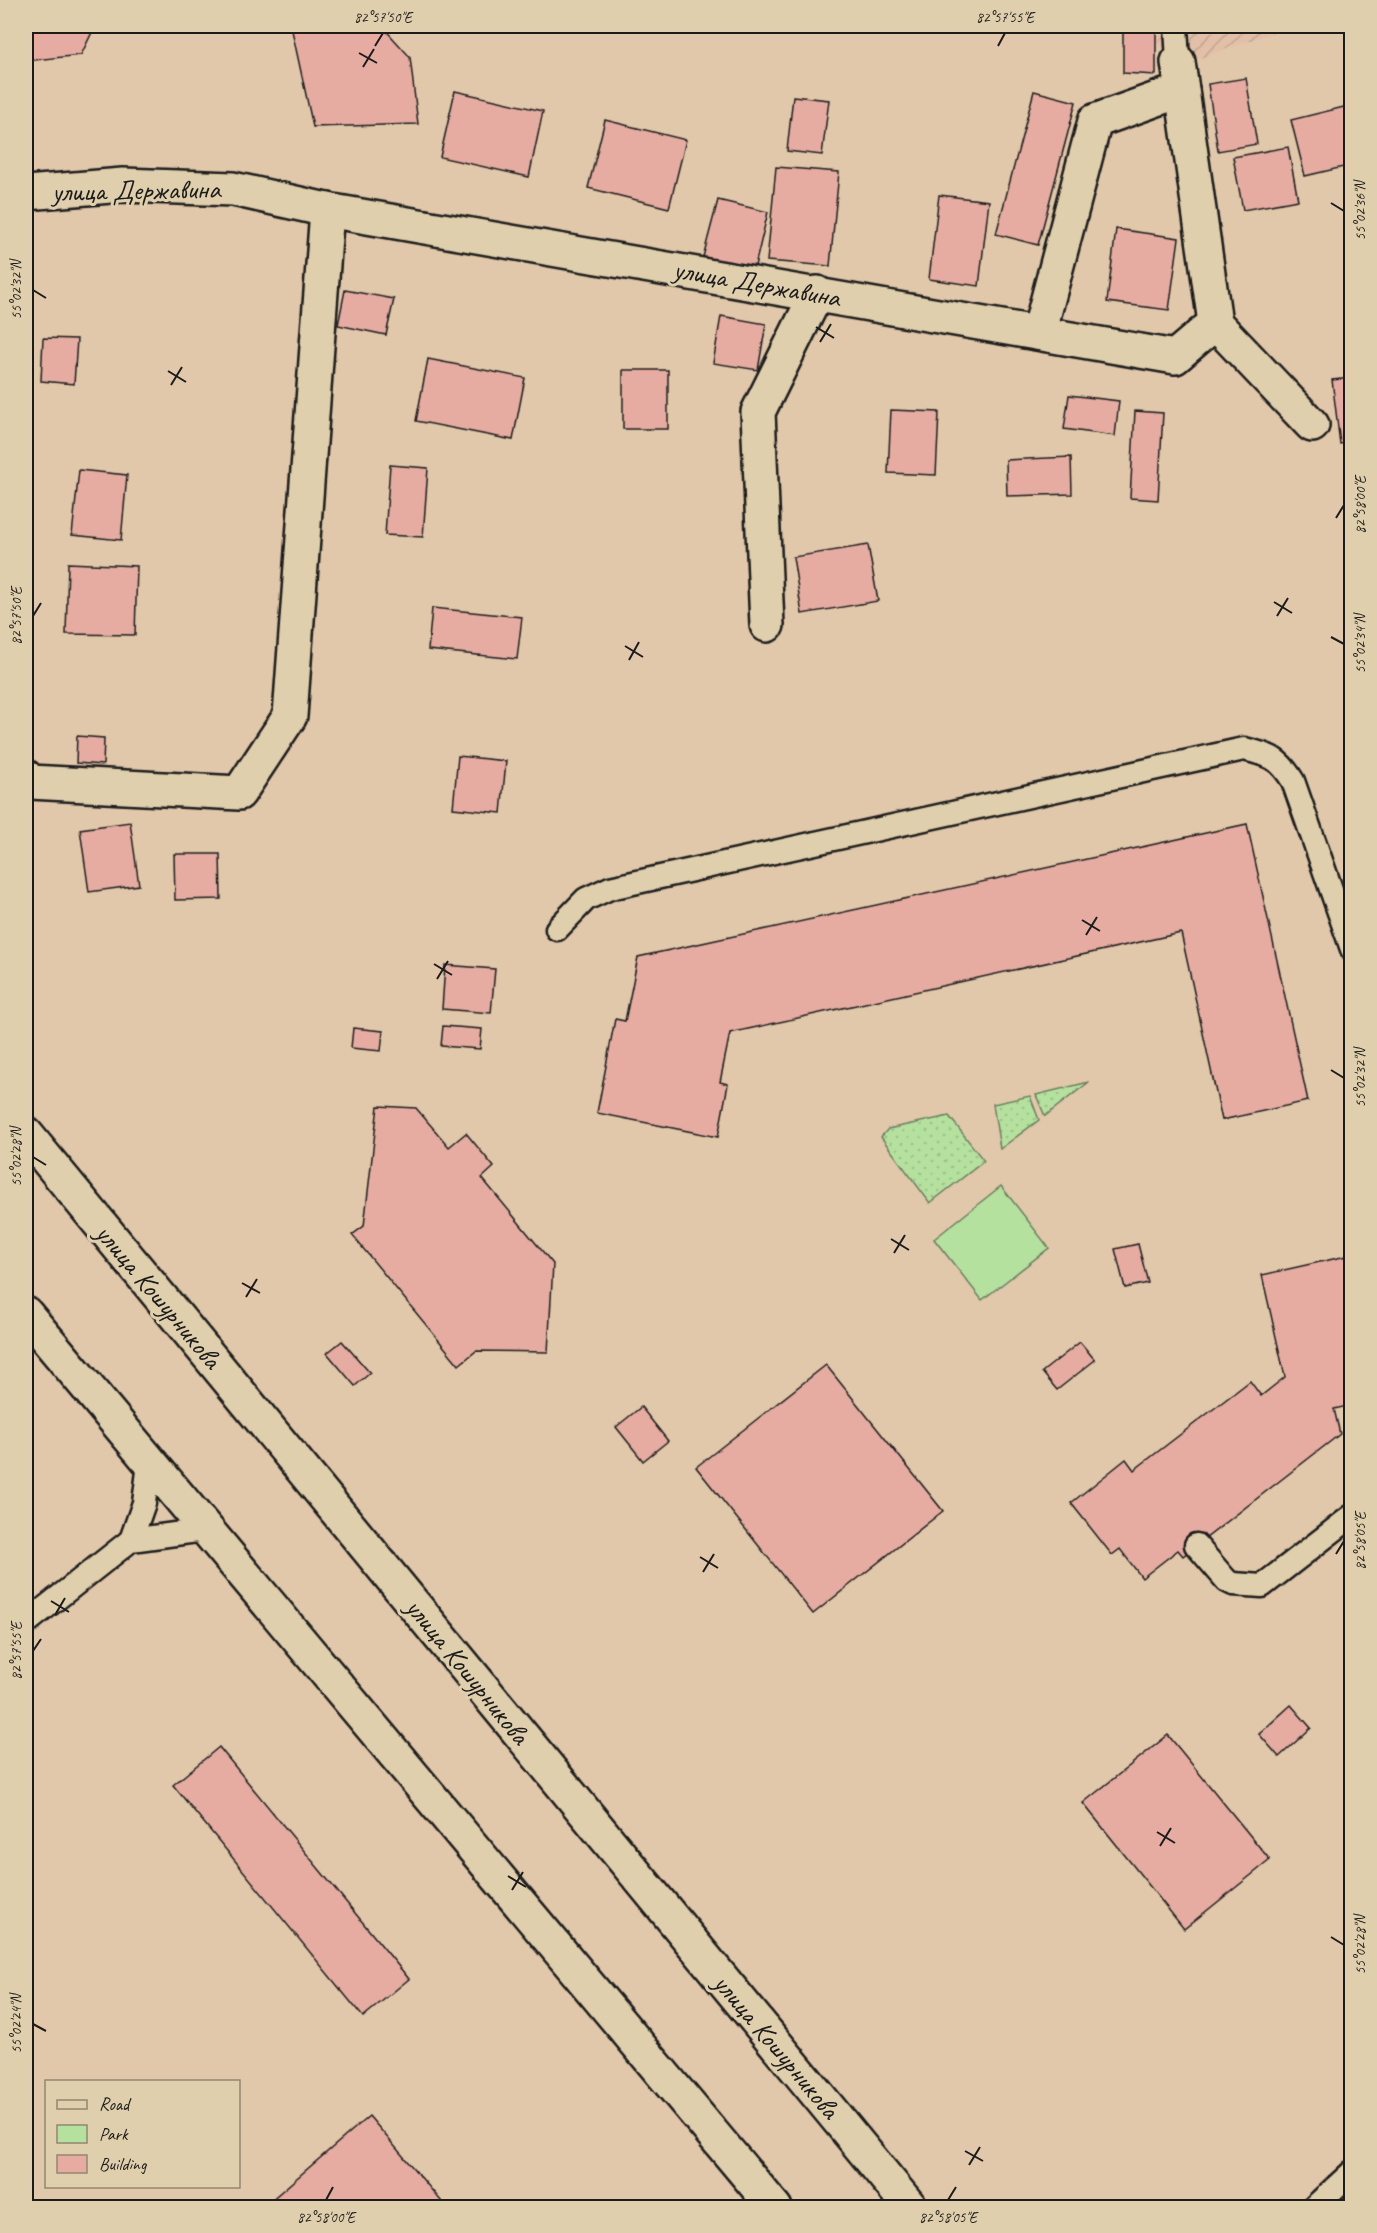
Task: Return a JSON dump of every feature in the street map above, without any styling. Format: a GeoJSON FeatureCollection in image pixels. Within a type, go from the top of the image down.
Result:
{"type":"FeatureCollection","features":[{"type":"Feature","properties":{"kind":"street"},"geometry":{"type":"LineString","coordinates":[[1039,333],[1095,121],[1180,76],[1215,323],[1312,425]]}},
{"type":"Feature","properties":{"kind":"street","name":"улица Державина"},"geometry":{"type":"LineString","coordinates":[[26,193],[123,184],[233,189],[327,210],[817,293],[1175,357],[1215,323]]}},
{"type":"Feature","properties":{"kind":"street"},"geometry":{"type":"LineString","coordinates":[[26,777],[30,782],[239,793],[290,716],[327,210]]}},
{"type":"Feature","properties":{"kind":"street"},"geometry":{"type":"LineString","coordinates":[[767,625],[758,412],[817,293]]}},
{"type":"Feature","properties":{"kind":"street","name":"улица Кошурникова"},"geometry":{"type":"LineString","coordinates":[[26,1134],[911,2208]]}},
{"type":"Feature","properties":{"kind":"street"},"geometry":{"type":"LineString","coordinates":[[26,1314],[204,1530],[592,1987],[775,2208]]}},
{"type":"Feature","properties":{"kind":"lane"},"geometry":{"type":"LineString","coordinates":[[1176,26],[1180,76]]}},
{"type":"Feature","properties":{"kind":"lane"},"geometry":{"type":"LineString","coordinates":[[557,929],[586,898],[610,888],[1244,749],[1265,754],[1282,763],[1293,781],[1352,949]]}},
{"type":"Feature","properties":{"kind":"lane"},"geometry":{"type":"LineString","coordinates":[[131,1540],[144,1503],[149,1463]]}},
{"type":"Feature","properties":{"kind":"lane"},"geometry":{"type":"LineString","coordinates":[[1196,1545],[1227,1581],[1233,1584],[1262,1586],[1352,1516]]}},
{"type":"Feature","properties":{"kind":"lane"},"geometry":{"type":"LineString","coordinates":[[26,1623],[131,1540],[204,1530]]}},
{"type":"Feature","properties":{"kind":"lane"},"geometry":{"type":"LineString","coordinates":[[1313,2208],[1352,2172]]}},
{"type":"Feature","properties":{"kind":"shaded area"},"geometry":{"type":"Polygon","coordinates":[[[1140,26],[1291,26],[1181,65],[1140,26]]]}},
{"type":"Feature","properties":{"kind":"green space"},"geometry":{"type":"Polygon","coordinates":[[[1089,1082],[1045,1116],[1036,1095],[1089,1082]]]}},
{"type":"Feature","properties":{"kind":"green space"},"geometry":{"type":"Polygon","coordinates":[[[1030,1096],[1039,1120],[1000,1149],[993,1104],[1030,1096]]]}},
{"type":"Feature","properties":{"kind":"green space"},"geometry":{"type":"Polygon","coordinates":[[[949,1116],[984,1161],[930,1203],[881,1137],[888,1129],[949,1116]]]}},
{"type":"Feature","properties":{"kind":"green space"},"geometry":{"type":"Polygon","coordinates":[[[1001,1186],[1049,1248],[982,1300],[934,1239],[1001,1186]]]}},
{"type":"Feature","properties":{"kind":"building"},"geometry":{"type":"Polygon","coordinates":[[[26,26],[95,26],[81,55],[26,61],[26,26]]]}},
{"type":"Feature","properties":{"kind":"building"},"geometry":{"type":"Polygon","coordinates":[[[291,26],[382,26],[410,57],[418,124],[313,127],[291,26]]]}},
{"type":"Feature","properties":{"kind":"building"},"geometry":{"type":"Polygon","coordinates":[[[1123,26],[1156,26],[1156,75],[1123,73],[1123,26]]]}},
{"type":"Feature","properties":{"kind":"building"},"geometry":{"type":"Polygon","coordinates":[[[1246,78],[1257,144],[1218,151],[1208,84],[1246,78]]]}},
{"type":"Feature","properties":{"kind":"building"},"geometry":{"type":"Polygon","coordinates":[[[455,91],[543,111],[529,177],[440,157],[455,91]]]}},
{"type":"Feature","properties":{"kind":"building"},"geometry":{"type":"Polygon","coordinates":[[[1034,91],[1076,102],[1038,245],[996,234],[1034,91]]]}},
{"type":"Feature","properties":{"kind":"building"},"geometry":{"type":"Polygon","coordinates":[[[793,96],[829,100],[822,155],[787,151],[793,96]]]}},
{"type":"Feature","properties":{"kind":"building"},"geometry":{"type":"Polygon","coordinates":[[[1352,105],[1352,165],[1305,176],[1291,120],[1352,105]]]}},
{"type":"Feature","properties":{"kind":"building"},"geometry":{"type":"Polygon","coordinates":[[[605,120],[686,140],[669,208],[588,188],[605,120]]]}},
{"type":"Feature","properties":{"kind":"building"},"geometry":{"type":"Polygon","coordinates":[[[1288,147],[1298,200],[1243,210],[1233,157],[1288,147]]]}},
{"type":"Feature","properties":{"kind":"building"},"geometry":{"type":"Polygon","coordinates":[[[776,167],[839,172],[830,266],[767,261],[776,167]]]}},
{"type":"Feature","properties":{"kind":"building"},"geometry":{"type":"Polygon","coordinates":[[[939,195],[989,201],[979,286],[929,279],[939,195]]]}},
{"type":"Feature","properties":{"kind":"building"},"geometry":{"type":"Polygon","coordinates":[[[718,200],[768,212],[754,270],[703,257],[718,200]]]}},
{"type":"Feature","properties":{"kind":"building"},"geometry":{"type":"Polygon","coordinates":[[[1116,229],[1179,238],[1169,310],[1107,302],[1116,229]]]}},
{"type":"Feature","properties":{"kind":"building"},"geometry":{"type":"Polygon","coordinates":[[[345,290],[394,299],[386,335],[338,325],[345,290]]]}},
{"type":"Feature","properties":{"kind":"building"},"geometry":{"type":"Polygon","coordinates":[[[721,316],[766,324],[758,370],[713,363],[721,316]]]}},
{"type":"Feature","properties":{"kind":"building"},"geometry":{"type":"Polygon","coordinates":[[[43,338],[77,339],[74,384],[41,381],[43,338]]]}},
{"type":"Feature","properties":{"kind":"building"},"geometry":{"type":"Polygon","coordinates":[[[428,359],[525,378],[513,440],[416,421],[428,359]]]}},
{"type":"Feature","properties":{"kind":"building"},"geometry":{"type":"Polygon","coordinates":[[[623,370],[668,370],[668,429],[623,429],[623,370]]]}},
{"type":"Feature","properties":{"kind":"building"},"geometry":{"type":"Polygon","coordinates":[[[1352,378],[1352,442],[1340,444],[1332,380],[1352,378]]]}},
{"type":"Feature","properties":{"kind":"building"},"geometry":{"type":"Polygon","coordinates":[[[1069,395],[1119,401],[1115,436],[1064,429],[1069,395]]]}},
{"type":"Feature","properties":{"kind":"building"},"geometry":{"type":"Polygon","coordinates":[[[891,410],[939,412],[936,475],[888,473],[891,410]]]}},
{"type":"Feature","properties":{"kind":"building"},"geometry":{"type":"Polygon","coordinates":[[[1135,411],[1163,413],[1158,500],[1130,498],[1135,411]]]}},
{"type":"Feature","properties":{"kind":"building"},"geometry":{"type":"Polygon","coordinates":[[[1071,457],[1072,494],[1007,496],[1006,460],[1071,457]]]}},
{"type":"Feature","properties":{"kind":"building"},"geometry":{"type":"Polygon","coordinates":[[[390,465],[428,468],[423,537],[385,535],[390,465]]]}},
{"type":"Feature","properties":{"kind":"building"},"geometry":{"type":"Polygon","coordinates":[[[79,470],[127,475],[121,540],[72,535],[79,470]]]}},
{"type":"Feature","properties":{"kind":"building"},"geometry":{"type":"Polygon","coordinates":[[[868,545],[878,601],[802,614],[793,557],[868,545]]]}},
{"type":"Feature","properties":{"kind":"building"},"geometry":{"type":"Polygon","coordinates":[[[68,563],[137,566],[135,635],[66,634],[68,563]]]}},
{"type":"Feature","properties":{"kind":"building"},"geometry":{"type":"Polygon","coordinates":[[[432,608],[522,617],[517,659],[428,650],[432,608]]]}},
{"type":"Feature","properties":{"kind":"building"},"geometry":{"type":"Polygon","coordinates":[[[77,736],[104,738],[103,765],[76,763],[77,736]]]}},
{"type":"Feature","properties":{"kind":"building"},"geometry":{"type":"Polygon","coordinates":[[[458,756],[506,761],[501,813],[453,808],[458,756]]]}},
{"type":"Feature","properties":{"kind":"building"},"geometry":{"type":"Polygon","coordinates":[[[130,822],[139,885],[89,892],[80,829],[130,822]]]}},
{"type":"Feature","properties":{"kind":"building"},"geometry":{"type":"Polygon","coordinates":[[[1247,824],[1308,1101],[1222,1120],[1181,933],[730,1033],[720,1082],[728,1084],[718,1137],[597,1113],[615,1019],[625,1021],[638,957],[1247,824]]]}},
{"type":"Feature","properties":{"kind":"building"},"geometry":{"type":"Polygon","coordinates":[[[174,854],[220,854],[221,899],[175,900],[174,854]]]}},
{"type":"Feature","properties":{"kind":"building"},"geometry":{"type":"Polygon","coordinates":[[[445,965],[495,969],[491,1013],[442,1009],[445,965]]]}},
{"type":"Feature","properties":{"kind":"building"},"geometry":{"type":"Polygon","coordinates":[[[443,1026],[482,1029],[480,1049],[441,1046],[443,1026]]]}},
{"type":"Feature","properties":{"kind":"building"},"geometry":{"type":"Polygon","coordinates":[[[353,1028],[383,1031],[381,1051],[351,1048],[353,1028]]]}},
{"type":"Feature","properties":{"kind":"building"},"geometry":{"type":"Polygon","coordinates":[[[378,1106],[416,1108],[449,1147],[466,1133],[494,1167],[482,1178],[553,1264],[548,1352],[476,1351],[459,1365],[352,1235],[364,1226],[378,1106]]]}},
{"type":"Feature","properties":{"kind":"building"},"geometry":{"type":"Polygon","coordinates":[[[1138,1244],[1148,1283],[1125,1288],[1115,1249],[1138,1244]]]}},
{"type":"Feature","properties":{"kind":"building"},"geometry":{"type":"Polygon","coordinates":[[[1351,1255],[1352,1405],[1334,1409],[1340,1434],[1183,1556],[1178,1550],[1142,1578],[1120,1549],[1112,1555],[1071,1503],[1126,1459],[1134,1470],[1250,1381],[1261,1396],[1285,1377],[1262,1275],[1351,1255]]]}},
{"type":"Feature","properties":{"kind":"building"},"geometry":{"type":"Polygon","coordinates":[[[342,1341],[370,1373],[355,1386],[327,1353],[342,1341]]]}},
{"type":"Feature","properties":{"kind":"building"},"geometry":{"type":"Polygon","coordinates":[[[1080,1342],[1095,1360],[1057,1390],[1042,1372],[1080,1342]]]}},
{"type":"Feature","properties":{"kind":"building"},"geometry":{"type":"Polygon","coordinates":[[[826,1365],[943,1511],[813,1614],[696,1467],[826,1365]]]}},
{"type":"Feature","properties":{"kind":"building"},"geometry":{"type":"Polygon","coordinates":[[[641,1407],[668,1441],[643,1461],[616,1427],[641,1407]]]}},
{"type":"Feature","properties":{"kind":"building"},"geometry":{"type":"Polygon","coordinates":[[[1291,1705],[1311,1728],[1279,1757],[1259,1734],[1291,1705]]]}},
{"type":"Feature","properties":{"kind":"building"},"geometry":{"type":"Polygon","coordinates":[[[1168,1735],[1270,1860],[1184,1929],[1083,1803],[1168,1735]]]}},
{"type":"Feature","properties":{"kind":"building"},"geometry":{"type":"Polygon","coordinates":[[[219,1747],[409,1979],[363,2017],[173,1785],[219,1747]]]}},
{"type":"Feature","properties":{"kind":"building"},"geometry":{"type":"Polygon","coordinates":[[[369,2116],[447,2208],[262,2208],[369,2116]]]}}]}
